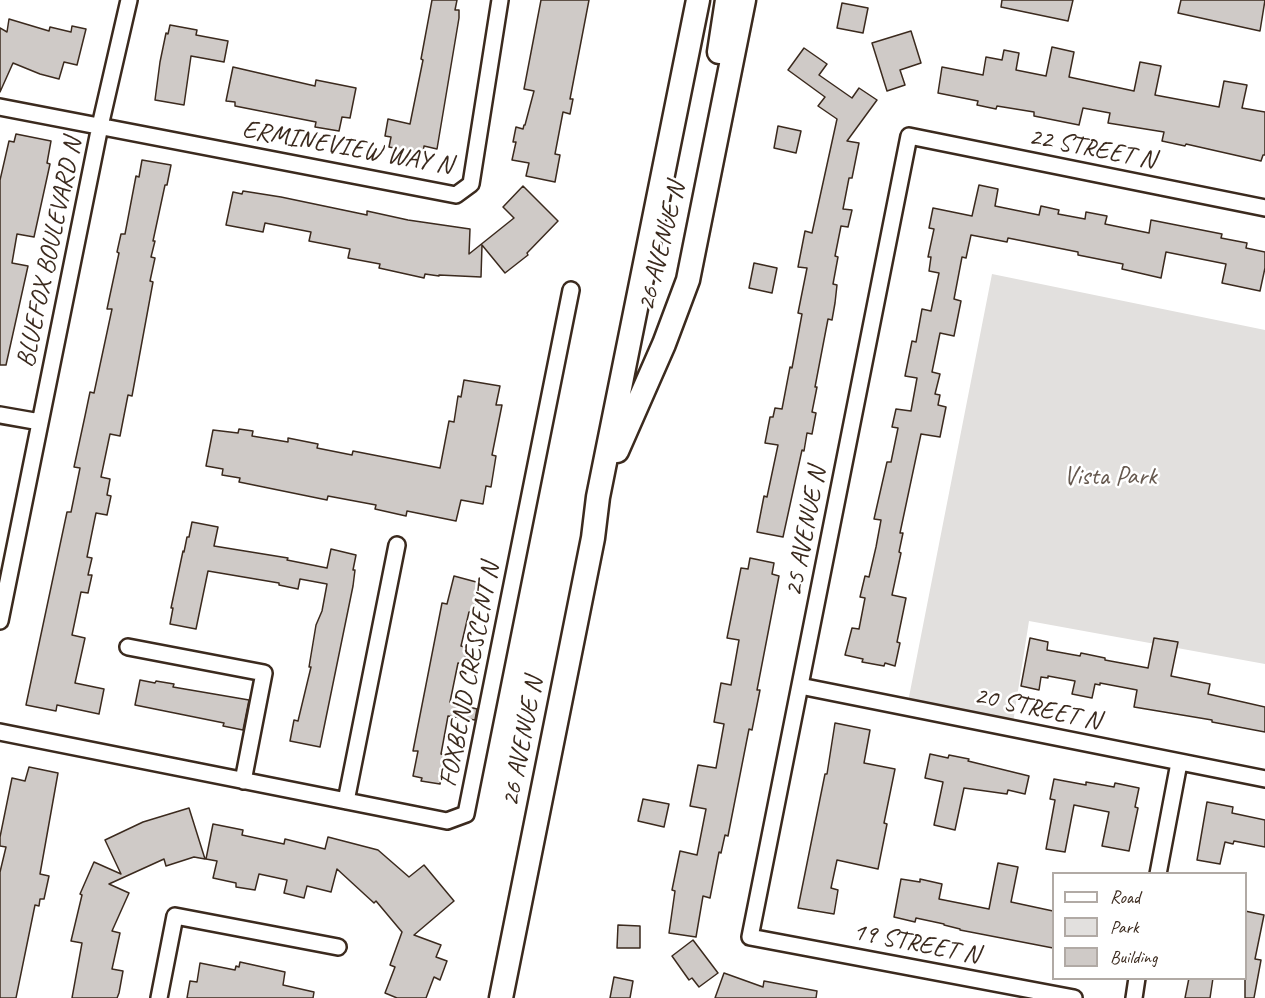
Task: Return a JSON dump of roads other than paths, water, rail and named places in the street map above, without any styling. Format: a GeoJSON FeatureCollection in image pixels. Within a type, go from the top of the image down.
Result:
{"type":"FeatureCollection","features":[{"type":"Feature","properties":{"kind":"main road","name":"26 AVENUE N"},"geometry":{"type":"LineString","coordinates":[[501,998],[593,538],[598,497],[698,0]]}},
{"type":"Feature","properties":{"kind":"main road"},"geometry":{"type":"LineString","coordinates":[[718,135],[716,76],[727,0]]}},
{"type":"Feature","properties":{"kind":"main road","name":"26 AVENUE N"},"geometry":{"type":"LineString","coordinates":[[598,497],[664,344],[688,280],[744,0]]}},
{"type":"Feature","properties":{"kind":"street","name":"BLUEFOX BOULEVARD N"},"geometry":{"type":"LineString","coordinates":[[0,621],[100,126],[129,0]]}},
{"type":"Feature","properties":{"kind":"street","name":"ERMINEVIEW WAY N"},"geometry":{"type":"LineString","coordinates":[[0,107],[456,195],[471,184],[500,0]]}},
{"type":"Feature","properties":{"kind":"street","name":"22 STREET N"},"geometry":{"type":"LineString","coordinates":[[909,136],[1265,208]]}},
{"type":"Feature","properties":{"kind":"street","name":"25 AVENUE N"},"geometry":{"type":"LineString","coordinates":[[750,937],[909,136]]}},
{"type":"Feature","properties":{"kind":"street","name":"FOXBEND CRESCENT N"},"geometry":{"type":"LineString","coordinates":[[0,732],[447,820],[466,814],[571,290]]}},
{"type":"Feature","properties":{"kind":"street"},"geometry":{"type":"LineString","coordinates":[[0,415],[40,422]]}},
{"type":"Feature","properties":{"kind":"street"},"geometry":{"type":"LineString","coordinates":[[346,801],[397,545]]}},
{"type":"Feature","properties":{"kind":"street"},"geometry":{"type":"LineString","coordinates":[[128,647],[264,673],[243,781]]}},
{"type":"Feature","properties":{"kind":"street","name":"20 STREET N"},"geometry":{"type":"LineString","coordinates":[[800,686],[1265,779]]}},
{"type":"Feature","properties":{"kind":"street"},"geometry":{"type":"LineString","coordinates":[[1158,872],[1179,763]]}},
{"type":"Feature","properties":{"kind":"street"},"geometry":{"type":"LineString","coordinates":[[159,998],[175,916],[338,947]]}},
{"type":"Feature","properties":{"kind":"street","name":"19 STREET N"},"geometry":{"type":"LineString","coordinates":[[750,937],[1074,998]]}},
{"type":"Feature","properties":{"kind":"street"},"geometry":{"type":"LineString","coordinates":[[1134,998],[1137,980]]}},
{"type":"Feature","properties":{"kind":"park label","name":"Vista Park"},"geometry":{"type":"Point","coordinates":[1110,477]}}]}
